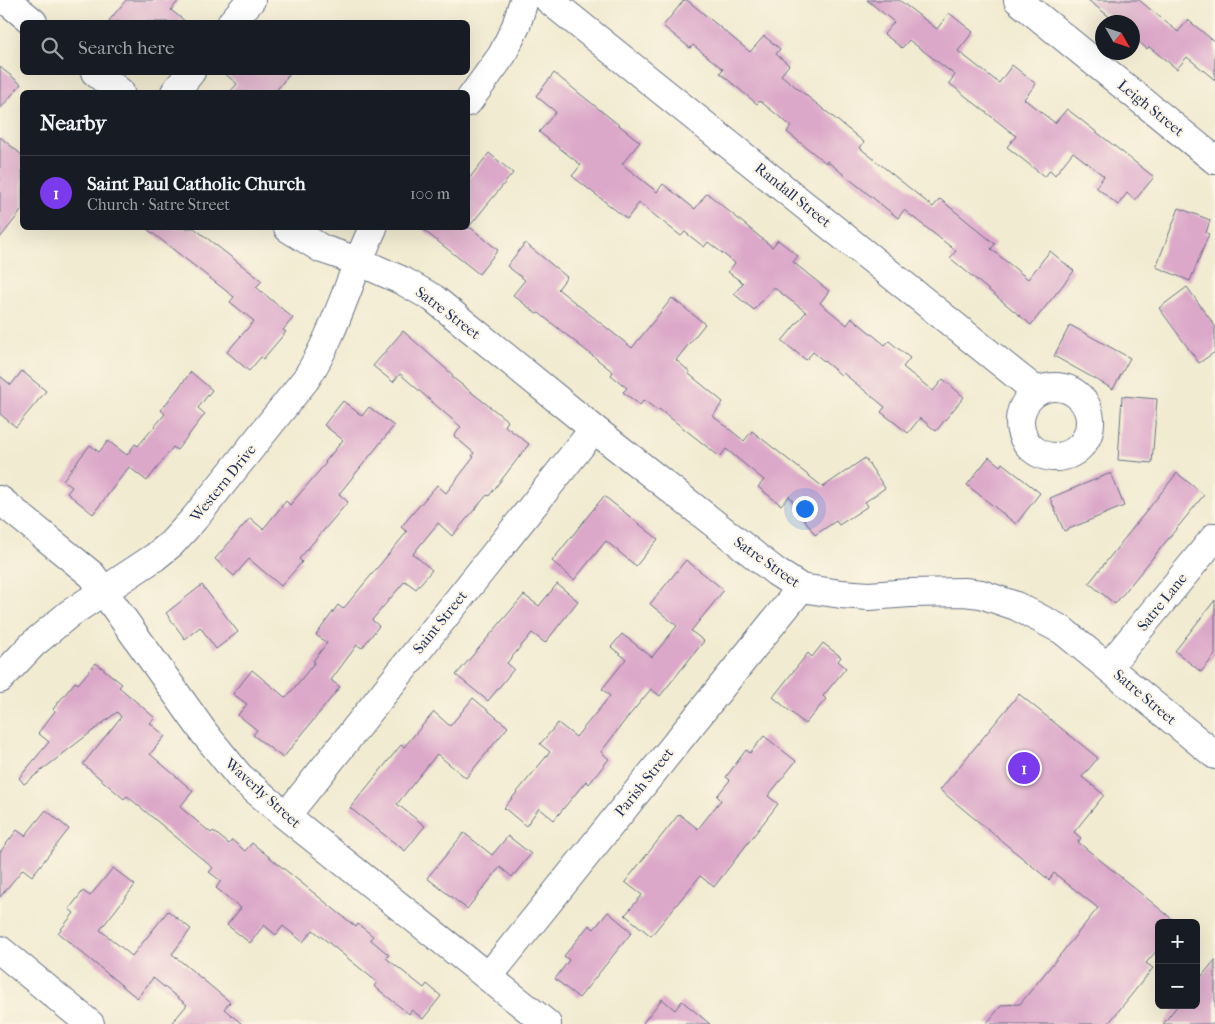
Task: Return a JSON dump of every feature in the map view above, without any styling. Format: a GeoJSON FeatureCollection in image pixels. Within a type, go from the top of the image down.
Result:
{"type":"FeatureCollection","features":[{"type":"Feature","properties":{"kind":"street"},"geometry":{"type":"LineString","coordinates":[[6,0],[31,20]]}},
{"type":"Feature","properties":{"kind":"street"},"geometry":{"type":"LineString","coordinates":[[234,20],[251,0]]}},
{"type":"Feature","properties":{"kind":"street"},"geometry":{"type":"LineString","coordinates":[[470,99],[502,54],[516,26],[524,0]]}},
{"type":"Feature","properties":{"kind":"street","name":"Randall Street"},"geometry":{"type":"LineString","coordinates":[[549,0],[1036,391]]}},
{"type":"Feature","properties":{"kind":"street","name":"Leigh Street"},"geometry":{"type":"LineString","coordinates":[[1018,0],[1215,160]]}},
{"type":"Feature","properties":{"kind":"street"},"geometry":{"type":"LineString","coordinates":[[99,75],[118,90]]}},
{"type":"Feature","properties":{"kind":"street"},"geometry":{"type":"LineString","coordinates":[[177,90],[189,75]]}},
{"type":"Feature","properties":{"kind":"street","name":"Satre Street"},"geometry":{"type":"LineString","coordinates":[[291,230],[322,249],[358,260],[403,281],[433,298],[594,429],[776,572],[801,588],[869,596],[942,592],[981,594],[1016,606],[1048,621],[1068,634],[1215,755]]}},
{"type":"Feature","properties":{"kind":"street","name":"Western Drive"},"geometry":{"type":"LineString","coordinates":[[0,679],[69,614],[155,557],[183,532],[306,379],[328,341],[345,300],[358,260],[372,230]]}},
{"type":"Feature","properties":{"kind":"street","name":"Saint Street"},"geometry":{"type":"LineString","coordinates":[[286,816],[594,429]]}},
{"type":"Feature","properties":{"kind":"street","name":"Waverly Street"},"geometry":{"type":"LineString","coordinates":[[0,500],[85,569],[105,591],[216,750],[239,776],[286,816],[547,1024]]}},
{"type":"Feature","properties":{"kind":"street","name":"Satre Lane"},"geometry":{"type":"LineString","coordinates":[[1108,667],[1215,537]]}},
{"type":"Feature","properties":{"kind":"street","name":"Parish Street"},"geometry":{"type":"LineString","coordinates":[[488,977],[801,588]]}},
{"type":"Feature","properties":{"kind":"street"},"geometry":{"type":"LineString","coordinates":[[0,950],[90,1024]]}},
{"type":"Feature","properties":{"kind":"building"},"geometry":{"type":"Polygon","coordinates":[[[126,0],[179,0],[171,10],[184,20],[110,20],[126,0]]]}},
{"type":"Feature","properties":{"kind":"building"},"geometry":{"type":"Polygon","coordinates":[[[684,0],[687,0],[750,52],[764,36],[780,49],[776,54],[789,65],[781,75],[864,142],[860,148],[933,207],[940,199],[995,244],[991,249],[1028,279],[1050,251],[1074,271],[1031,325],[950,258],[956,251],[904,210],[898,218],[827,161],[826,163],[787,132],[791,126],[760,101],[757,104],[720,73],[723,69],[693,45],[690,48],[663,26],[684,0]]]}},
{"type":"Feature","properties":{"kind":"building"},"geometry":{"type":"Polygon","coordinates":[[[867,0],[899,0],[937,29],[949,13],[973,32],[958,51],[999,83],[1012,65],[1036,84],[1024,99],[1055,123],[1067,109],[1154,177],[1135,200],[1127,193],[1118,205],[1096,187],[1104,176],[1073,152],[1055,175],[1050,170],[1045,177],[1007,147],[1016,136],[949,83],[955,75],[909,40],[902,48],[884,34],[894,22],[867,0]]]}},
{"type":"Feature","properties":{"kind":"building"},"geometry":{"type":"Polygon","coordinates":[[[1088,0],[1139,0],[1178,32],[1188,20],[1215,42],[1215,80],[1187,57],[1177,69],[1149,47],[1147,49],[1140,43],[1140,15],[1107,15],[1088,0]]]}},
{"type":"Feature","properties":{"kind":"building"},"geometry":{"type":"Polygon","coordinates":[[[0,67],[21,84],[0,109],[0,67]]]}},
{"type":"Feature","properties":{"kind":"building"},"geometry":{"type":"Polygon","coordinates":[[[554,73],[640,142],[622,164],[657,192],[663,184],[695,209],[707,193],[772,247],[778,240],[798,256],[793,262],[829,291],[820,303],[847,325],[852,318],[885,345],[889,341],[910,358],[903,367],[933,391],[943,379],[964,397],[936,431],[920,418],[908,433],[881,412],[885,407],[843,373],[841,375],[813,352],[806,360],[782,341],[806,312],[773,287],[754,310],[734,294],[743,283],[728,272],[735,263],[708,242],[704,247],[685,232],[681,236],[639,203],[627,219],[572,176],[581,165],[539,132],[556,112],[536,96],[554,73]]]}},
{"type":"Feature","properties":{"kind":"building"},"geometry":{"type":"Polygon","coordinates":[[[226,75],[289,75],[277,90],[232,90],[237,84],[226,75]]]}},
{"type":"Feature","properties":{"kind":"building"},"geometry":{"type":"Polygon","coordinates":[[[0,137],[20,153],[20,213],[0,238],[0,137]]]}},
{"type":"Feature","properties":{"kind":"building"},"geometry":{"type":"Polygon","coordinates":[[[489,153],[513,173],[470,226],[470,177],[489,153]]]}},
{"type":"Feature","properties":{"kind":"building"},"geometry":{"type":"Polygon","coordinates":[[[1179,208],[1210,220],[1206,233],[1209,234],[1190,281],[1156,267],[1179,208]]]}},
{"type":"Feature","properties":{"kind":"building"},"geometry":{"type":"Polygon","coordinates":[[[470,228],[498,250],[479,274],[424,230],[470,230],[470,228]]]}},
{"type":"Feature","properties":{"kind":"building"},"geometry":{"type":"Polygon","coordinates":[[[149,230],[197,230],[262,281],[256,287],[293,318],[283,330],[286,332],[263,359],[261,357],[249,371],[227,352],[254,321],[230,302],[234,297],[149,230]]]}},
{"type":"Feature","properties":{"kind":"building"},"geometry":{"type":"Polygon","coordinates":[[[525,243],[567,277],[558,289],[632,348],[672,298],[705,324],[676,360],[690,372],[689,374],[723,402],[713,416],[744,441],[752,431],[823,487],[865,458],[885,488],[865,502],[868,506],[839,525],[836,521],[815,535],[789,496],[781,505],[758,487],[764,480],[726,449],[720,457],[659,409],[658,411],[644,400],[640,405],[623,392],[627,388],[611,375],[613,372],[539,313],[537,314],[513,295],[525,280],[507,266],[525,243]]]}},
{"type":"Feature","properties":{"kind":"building"},"geometry":{"type":"Polygon","coordinates":[[[1187,287],[1215,326],[1215,352],[1199,363],[1159,308],[1187,287]]]}},
{"type":"Feature","properties":{"kind":"building"},"geometry":{"type":"Polygon","coordinates":[[[1070,325],[1130,358],[1113,389],[1054,356],[1070,325]]]}},
{"type":"Feature","properties":{"kind":"building"},"geometry":{"type":"Polygon","coordinates":[[[403,331],[453,375],[452,377],[508,421],[505,426],[529,444],[489,496],[487,495],[452,536],[438,523],[413,554],[432,570],[416,589],[405,581],[372,620],[379,626],[362,648],[357,645],[331,680],[340,687],[283,758],[253,735],[257,730],[238,715],[247,704],[233,694],[252,670],[286,698],[315,662],[313,661],[327,643],[316,635],[338,605],[343,609],[407,532],[401,527],[437,485],[446,493],[474,457],[472,456],[474,453],[454,436],[461,427],[400,374],[393,382],[373,366],[403,331]]]}},
{"type":"Feature","properties":{"kind":"building"},"geometry":{"type":"Polygon","coordinates":[[[22,371],[46,391],[16,427],[0,414],[0,376],[11,385],[22,371]]]}},
{"type":"Feature","properties":{"kind":"building"},"geometry":{"type":"Polygon","coordinates":[[[191,372],[212,390],[198,408],[205,414],[177,450],[173,447],[147,481],[129,467],[93,514],[67,493],[72,487],[63,480],[90,445],[99,452],[108,441],[127,455],[135,444],[138,446],[165,414],[161,410],[191,372]]]}},
{"type":"Feature","properties":{"kind":"building"},"geometry":{"type":"Polygon","coordinates":[[[1122,396],[1157,399],[1152,463],[1118,460],[1122,396]]]}},
{"type":"Feature","properties":{"kind":"building"},"geometry":{"type":"Polygon","coordinates":[[[343,401],[362,416],[369,407],[394,426],[339,494],[348,502],[299,559],[302,562],[281,586],[249,559],[234,576],[215,559],[250,518],[263,529],[286,501],[290,505],[326,463],[343,440],[324,425],[343,401]]]}},
{"type":"Feature","properties":{"kind":"building"},"geometry":{"type":"Polygon","coordinates":[[[989,457],[1000,466],[1002,463],[1040,493],[1016,524],[967,485],[989,457]]]}},
{"type":"Feature","properties":{"kind":"building"},"geometry":{"type":"Polygon","coordinates":[[[1111,473],[1124,506],[1064,531],[1050,498],[1111,473]]]}},
{"type":"Feature","properties":{"kind":"building"},"geometry":{"type":"Polygon","coordinates":[[[1177,473],[1204,495],[1115,604],[1089,583],[1177,473]]]}},
{"type":"Feature","properties":{"kind":"building"},"geometry":{"type":"Polygon","coordinates":[[[604,496],[658,539],[636,566],[606,541],[574,580],[552,561],[604,496]]]}},
{"type":"Feature","properties":{"kind":"building"},"geometry":{"type":"Polygon","coordinates":[[[686,560],[724,590],[691,631],[704,641],[660,696],[651,689],[623,723],[601,752],[609,759],[589,784],[586,781],[554,820],[539,808],[526,826],[504,808],[550,752],[540,744],[558,723],[576,737],[610,696],[602,689],[626,659],[611,647],[622,634],[652,657],[677,626],[650,604],[686,560]]]}},
{"type":"Feature","properties":{"kind":"building"},"geometry":{"type":"Polygon","coordinates":[[[557,584],[578,601],[545,643],[532,633],[507,663],[514,669],[488,701],[456,675],[524,595],[539,606],[557,584]]]}},
{"type":"Feature","properties":{"kind":"building"},"geometry":{"type":"Polygon","coordinates":[[[202,585],[238,632],[216,649],[200,627],[185,639],[166,613],[202,585]]]}},
{"type":"Feature","properties":{"kind":"building"},"geometry":{"type":"Polygon","coordinates":[[[1215,600],[1215,655],[1201,672],[1175,651],[1215,600]]]}},
{"type":"Feature","properties":{"kind":"building"},"geometry":{"type":"Polygon","coordinates":[[[823,643],[841,657],[838,661],[846,668],[823,696],[826,699],[805,724],[773,697],[808,653],[812,657],[823,643]]]}},
{"type":"Feature","properties":{"kind":"building"},"geometry":{"type":"Polygon","coordinates":[[[96,663],[122,684],[119,687],[155,718],[150,723],[165,736],[150,754],[193,791],[180,807],[211,833],[213,831],[229,844],[232,840],[245,851],[252,843],[356,927],[358,924],[373,936],[370,939],[389,955],[386,958],[424,988],[427,984],[441,996],[423,1019],[412,1010],[409,1014],[374,986],[377,982],[313,930],[303,942],[283,926],[276,935],[264,925],[250,943],[227,925],[241,908],[216,888],[221,881],[209,872],[213,868],[127,796],[124,799],[83,764],[121,717],[117,712],[24,784],[19,778],[49,742],[38,733],[55,711],[53,709],[75,682],[78,684],[96,663]]]}},
{"type":"Feature","properties":{"kind":"building"},"geometry":{"type":"Polygon","coordinates":[[[1019,694],[1098,758],[1082,777],[1104,795],[1074,832],[1081,838],[1078,842],[1172,919],[1155,919],[1155,953],[1146,963],[1153,968],[1108,1024],[986,1024],[1002,1005],[1020,1004],[1098,908],[1054,873],[1049,880],[940,790],[1019,694]]]}},
{"type":"Feature","properties":{"kind":"building"},"geometry":{"type":"Polygon","coordinates":[[[473,698],[508,727],[466,778],[437,754],[397,804],[425,826],[405,851],[350,808],[401,745],[404,747],[434,712],[450,726],[473,698]]]}},
{"type":"Feature","properties":{"kind":"building"},"geometry":{"type":"Polygon","coordinates":[[[764,736],[796,761],[768,796],[778,804],[714,887],[700,876],[651,936],[625,915],[642,895],[625,882],[679,814],[698,829],[721,800],[717,796],[730,780],[726,777],[746,750],[750,753],[764,736]]]}},
{"type":"Feature","properties":{"kind":"building"},"geometry":{"type":"Polygon","coordinates":[[[46,810],[69,829],[32,876],[23,869],[0,897],[0,852],[17,830],[25,836],[46,810]]]}},
{"type":"Feature","properties":{"kind":"building"},"geometry":{"type":"Polygon","coordinates":[[[464,833],[492,855],[508,836],[531,854],[512,877],[500,867],[467,909],[427,878],[464,833]]]}},
{"type":"Feature","properties":{"kind":"building"},"geometry":{"type":"Polygon","coordinates":[[[113,868],[135,885],[100,930],[132,956],[168,911],[191,929],[172,954],[230,1002],[224,1009],[242,1024],[171,1024],[187,1005],[153,978],[137,998],[58,933],[74,913],[69,909],[83,891],[90,896],[113,868]]]}},
{"type":"Feature","properties":{"kind":"building"},"geometry":{"type":"Polygon","coordinates":[[[608,912],[632,932],[579,998],[555,979],[569,960],[564,956],[589,925],[594,929],[608,912]]]}},
{"type":"Feature","properties":{"kind":"building"},"geometry":{"type":"Polygon","coordinates":[[[1215,960],[1215,1024],[1163,1024],[1175,1009],[1200,1009],[1200,978],[1215,960]]]}},
{"type":"Feature","properties":{"kind":"building"},"geometry":{"type":"Polygon","coordinates":[[[662,999],[675,1010],[682,1001],[710,1024],[642,1024],[662,999]]]}},
{"type":"Feature","properties":{"kind":"place","name":"Saint Paul Catholic Church"},"geometry":{"type":"Point","coordinates":[1024,768]}}]}
